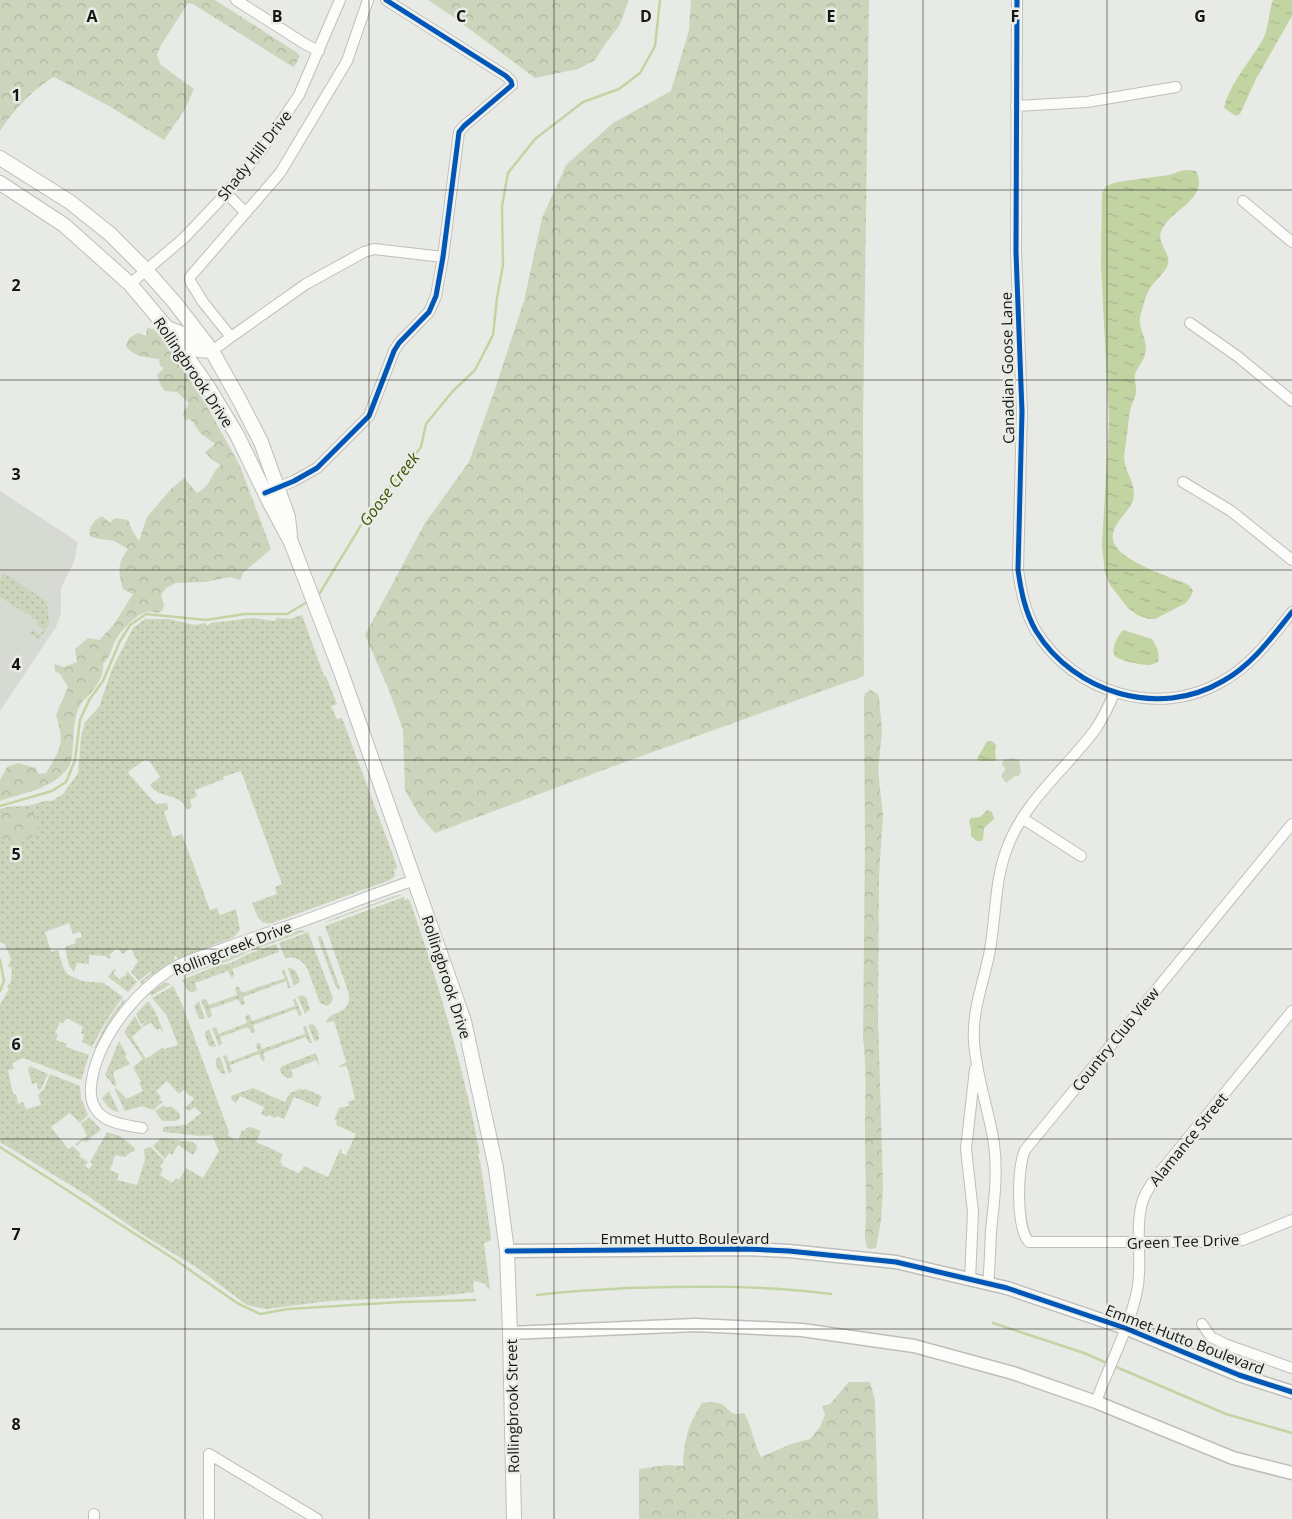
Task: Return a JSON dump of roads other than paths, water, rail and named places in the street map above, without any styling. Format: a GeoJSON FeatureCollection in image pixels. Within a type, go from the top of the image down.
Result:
{"type":"FeatureCollection","features":[{"type":"Feature","properties":{"kind":"main road","name":"Rollingbrook Drive"},"geometry":{"type":"LineString","coordinates":[[0,158],[70,202],[110,234],[176,303],[212,351],[261,442],[288,517],[291,542]]}},
{"type":"Feature","properties":{"kind":"main road","name":"Rollingbrook Drive"},"geometry":{"type":"LineString","coordinates":[[0,183],[64,225],[130,284],[167,328],[213,395],[236,435],[291,542],[341,672],[464,1021],[496,1168],[506,1251],[508,1293]]}},
{"type":"Feature","properties":{"kind":"main road"},"geometry":{"type":"LineString","coordinates":[[167,328],[183,334],[198,350],[212,351]]}},
{"type":"Feature","properties":{"kind":"main road","name":"Rollingbrook Street"},"geometry":{"type":"LineString","coordinates":[[508,1293],[514,1519]]}},
{"type":"Feature","properties":{"kind":"street"},"geometry":{"type":"LineString","coordinates":[[236,0],[319,51]]}},
{"type":"Feature","properties":{"kind":"street","name":"Shady Hill Drive"},"geometry":{"type":"LineString","coordinates":[[130,284],[184,238],[226,193],[263,148],[299,95],[340,0]]}},
{"type":"Feature","properties":{"kind":"street"},"geometry":{"type":"LineString","coordinates":[[231,337],[203,302],[190,281],[190,277],[280,173],[347,61],[368,0]]}},
{"type":"Feature","properties":{"kind":"street"},"geometry":{"type":"LineString","coordinates":[[265,493],[294,481],[317,468],[369,416],[394,351],[399,343],[429,312],[436,296],[460,132],[464,126],[512,85],[506,76],[386,0]]}},
{"type":"Feature","properties":{"kind":"street","name":"Canadian Goose Lane"},"geometry":{"type":"LineString","coordinates":[[1017,0],[1016,252],[1022,412],[1018,570],[1021,592],[1031,621],[1045,644],[1069,668],[1097,686],[1114,693],[1162,699],[1179,697],[1223,682],[1249,662],[1292,612]]}},
{"type":"Feature","properties":{"kind":"street"},"geometry":{"type":"LineString","coordinates":[[1016,106],[1087,102],[1176,87]]}},
{"type":"Feature","properties":{"kind":"street"},"geometry":{"type":"LineString","coordinates":[[226,193],[246,213]]}},
{"type":"Feature","properties":{"kind":"street"},"geometry":{"type":"LineString","coordinates":[[1243,201],[1292,242]]}},
{"type":"Feature","properties":{"kind":"street"},"geometry":{"type":"LineString","coordinates":[[212,351],[306,284],[364,252],[374,249],[443,257]]}},
{"type":"Feature","properties":{"kind":"street"},"geometry":{"type":"LineString","coordinates":[[1190,323],[1237,356],[1292,401]]}},
{"type":"Feature","properties":{"kind":"street"},"geometry":{"type":"LineString","coordinates":[[1183,482],[1231,511],[1292,560]]}},
{"type":"Feature","properties":{"kind":"street"},"geometry":{"type":"LineString","coordinates":[[988,1284],[996,1167],[994,1143],[976,1063],[974,1026],[976,1005],[989,956],[1002,868],[1012,835],[1022,818],[1039,794],[1095,730],[1114,693]]}},
{"type":"Feature","properties":{"kind":"street"},"geometry":{"type":"LineString","coordinates":[[1022,818],[1081,856]]}},
{"type":"Feature","properties":{"kind":"street","name":"Country Club View"},"geometry":{"type":"LineString","coordinates":[[1070,1243],[1036,1243],[1029,1242],[1025,1237],[1021,1220],[1020,1196],[1020,1163],[1024,1150],[1292,824]]}},
{"type":"Feature","properties":{"kind":"street","name":"Rollingcreek Drive"},"geometry":{"type":"LineString","coordinates":[[142,1128],[108,1120],[98,1114],[91,1094],[92,1079],[109,1036],[127,1008],[150,986],[169,971],[205,955],[415,880]]}},
{"type":"Feature","properties":{"kind":"street","name":"Alamance Street"},"geometry":{"type":"LineString","coordinates":[[1096,1402],[1137,1290],[1141,1207],[1148,1189],[1292,1011]]}},
{"type":"Feature","properties":{"kind":"street"},"geometry":{"type":"LineString","coordinates":[[970,1280],[973,1212],[966,1149],[976,1063]]}},
{"type":"Feature","properties":{"kind":"street","name":"Green Tee Drive"},"geometry":{"type":"LineString","coordinates":[[1070,1243],[1206,1243],[1243,1240],[1292,1220]]}},
{"type":"Feature","properties":{"kind":"street","name":"Emmet Hutto Boulevard"},"geometry":{"type":"LineString","coordinates":[[506,1251],[707,1248],[789,1251],[896,1262],[1008,1288],[1124,1328],[1240,1375],[1292,1392]]}},
{"type":"Feature","properties":{"kind":"street"},"geometry":{"type":"LineString","coordinates":[[1202,1324],[1211,1336],[1227,1345],[1292,1368]]}},
{"type":"Feature","properties":{"kind":"street"},"geometry":{"type":"LineString","coordinates":[[510,1333],[678,1325],[802,1330],[914,1346],[1013,1373],[1096,1402],[1233,1458],[1292,1473]]}},
{"type":"Feature","properties":{"kind":"street"},"geometry":{"type":"LineString","coordinates":[[209,1519],[209,1454],[317,1519]]}},
{"type":"Feature","properties":{"kind":"water"},"geometry":{"type":"Polygon","coordinates":[[[1273,0],[1292,0],[1292,16],[1256,79],[1240,114],[1236,116],[1224,108],[1235,82],[1264,36],[1273,0]]]}},
{"type":"Feature","properties":{"kind":"water"},"geometry":{"type":"Polygon","coordinates":[[[1184,170],[1196,171],[1199,181],[1198,189],[1193,197],[1165,224],[1161,232],[1161,241],[1168,256],[1168,264],[1149,291],[1140,317],[1140,326],[1146,349],[1135,375],[1136,393],[1130,411],[1124,456],[1134,496],[1113,534],[1116,546],[1129,558],[1147,568],[1187,584],[1193,591],[1186,603],[1155,619],[1149,619],[1137,615],[1128,608],[1110,585],[1105,573],[1102,546],[1109,421],[1101,265],[1102,193],[1106,186],[1117,182],[1169,175],[1184,170]]]}},
{"type":"Feature","properties":{"kind":"water"},"geometry":{"type":"Polygon","coordinates":[[[1123,630],[1152,639],[1158,650],[1158,662],[1143,665],[1117,658],[1113,650],[1123,630]]]}},
{"type":"Feature","properties":{"kind":"water"},"geometry":{"type":"Polygon","coordinates":[[[987,741],[992,741],[996,745],[996,759],[994,761],[980,761],[977,759],[987,741]]]}},
{"type":"Feature","properties":{"kind":"water"},"geometry":{"type":"Polygon","coordinates":[[[987,810],[992,812],[994,819],[984,828],[982,841],[977,841],[971,836],[969,822],[971,818],[980,817],[987,810]]]}},
{"type":"Feature","properties":{"kind":"waterway","name":"Goose Creek"},"geometry":{"type":"LineString","coordinates":[[318,596],[363,522],[421,447],[426,424],[452,392],[475,370],[493,335],[503,265],[502,206],[508,173],[535,139],[583,102],[619,89],[640,73],[655,46],[660,0]]}},
{"type":"Feature","properties":{"kind":"waterway","name":"Goose Creek"},"geometry":{"type":"LineString","coordinates":[[0,806],[52,791],[66,782],[75,760],[80,720],[89,700],[103,681],[120,641],[130,625],[146,614],[206,620],[245,614],[287,614],[309,601]]}},
{"type":"Feature","properties":{"kind":"waterway","name":"Goose Creek"},"geometry":{"type":"LineString","coordinates":[[0,960],[4,981],[0,991]]}},
{"type":"Feature","properties":{"kind":"waterway"},"geometry":{"type":"LineString","coordinates":[[0,1147],[174,1259],[237,1303],[260,1314],[288,1309],[401,1302],[475,1300]]}},
{"type":"Feature","properties":{"kind":"waterway"},"geometry":{"type":"LineString","coordinates":[[537,1295],[628,1288],[704,1287],[780,1289],[831,1294]]}},
{"type":"Feature","properties":{"kind":"waterway"},"geometry":{"type":"LineString","coordinates":[[993,1323],[1084,1353],[1109,1364]]}},
{"type":"Feature","properties":{"kind":"waterway"},"geometry":{"type":"LineString","coordinates":[[1114,1366],[1226,1414],[1292,1433]]}}]}
